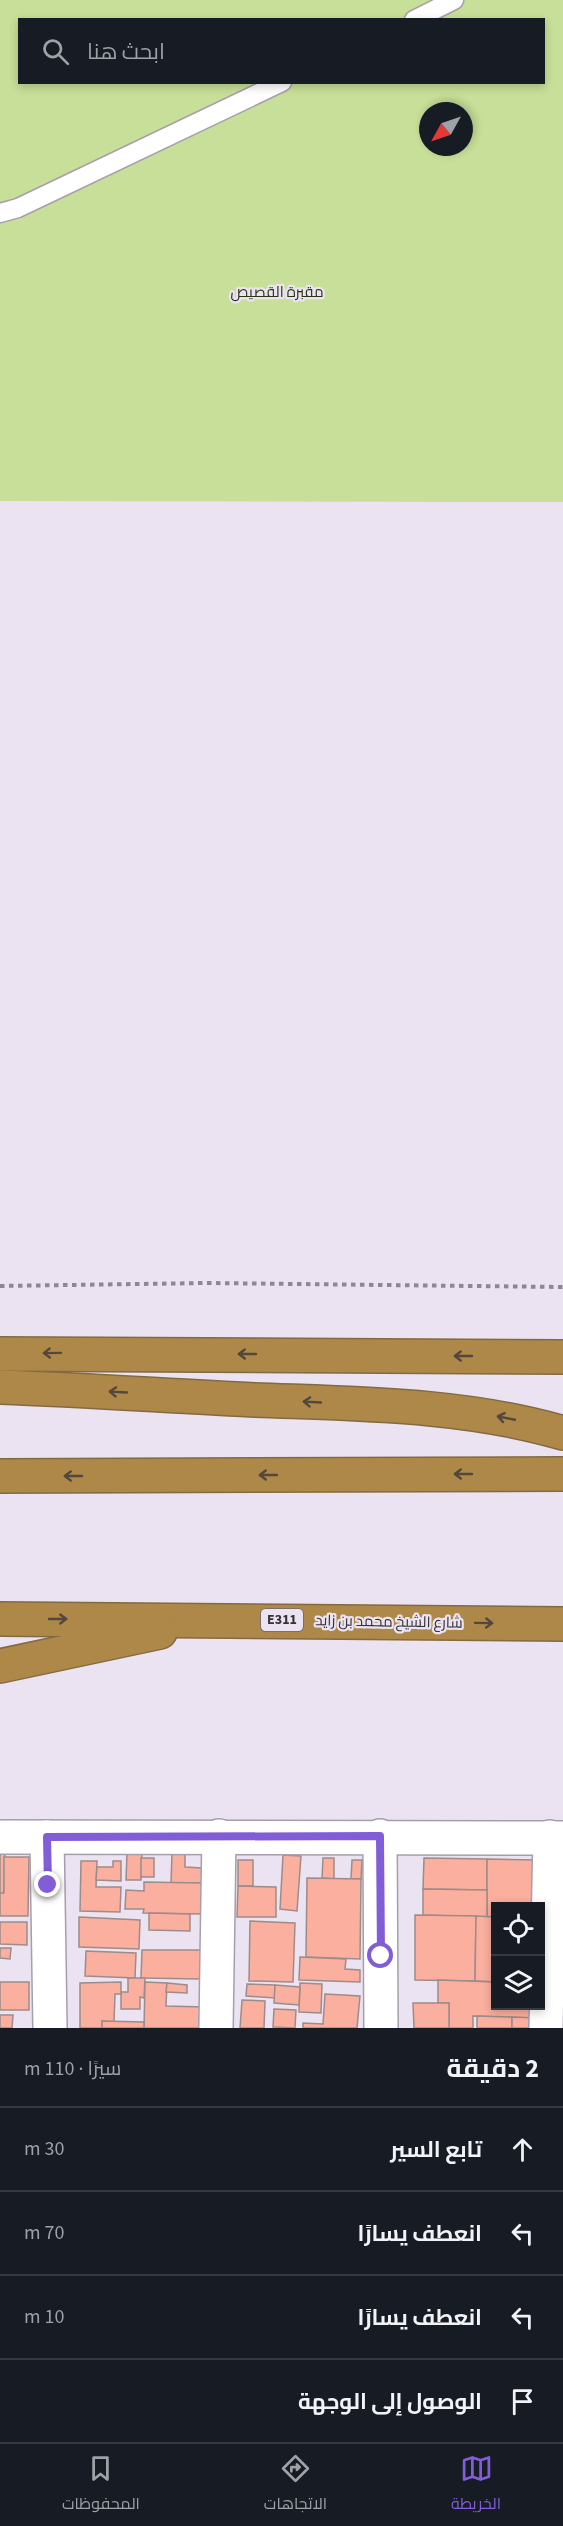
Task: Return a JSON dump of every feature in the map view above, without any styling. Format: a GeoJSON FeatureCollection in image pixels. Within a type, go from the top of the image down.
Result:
{"type":"FeatureCollection","features":[{"type":"Feature","properties":{"kind":"highway"},"geometry":{"type":"LineString","coordinates":[[0,1354],[559,1355]]}},
{"type":"Feature","properties":{"kind":"highway"},"geometry":{"type":"LineString","coordinates":[[0,1388],[481,1413],[524,1421],[563,1433]]}},
{"type":"Feature","properties":{"kind":"highway"},"geometry":{"type":"LineString","coordinates":[[0,1476],[563,1474]]}},
{"type":"Feature","properties":{"kind":"highway","name":"شارع الشيخ محمد بن زايد"},"geometry":{"type":"LineString","coordinates":[[0,1619],[563,1624]]}},
{"type":"Feature","properties":{"kind":"highway"},"geometry":{"type":"LineString","coordinates":[[0,1666],[216,1620]]}},
{"type":"Feature","properties":{"kind":"street"},"geometry":{"type":"LineString","coordinates":[[216,2028],[219,1836]]}},
{"type":"Feature","properties":{"kind":"street"},"geometry":{"type":"LineString","coordinates":[[380,1836],[381,2028]]}},
{"type":"Feature","properties":{"kind":"street"},"geometry":{"type":"LineString","coordinates":[[0,1837],[556,1838],[546,2028]]}},
{"type":"Feature","properties":{"kind":"street"},"geometry":{"type":"LineString","coordinates":[[47,1837],[50,2028]]}},
{"type":"Feature","properties":{"kind":"lane"},"geometry":{"type":"LineString","coordinates":[[418,18],[454,0]]}},
{"type":"Feature","properties":{"kind":"lane"},"geometry":{"type":"LineString","coordinates":[[0,213],[18,208],[278,84]]}},
{"type":"Feature","properties":{"kind":"path"},"geometry":{"type":"LineString","coordinates":[[0,1286],[206,1283],[563,1287]]}},
{"type":"Feature","properties":{"kind":"green space","name":"مقبرة القصيص"},"geometry":{"type":"Polygon","coordinates":[[[0,0],[563,0],[563,502],[0,501],[0,0]]]}},
{"type":"Feature","properties":{"kind":"building"},"geometry":{"type":"Polygon","coordinates":[[[0,1853],[5,1853],[4,1893],[0,1893],[0,1853]]]}},
{"type":"Feature","properties":{"kind":"building"},"geometry":{"type":"Polygon","coordinates":[[[127,1853],[142,1853],[141,1880],[126,1880],[127,1853]]]}},
{"type":"Feature","properties":{"kind":"building"},"geometry":{"type":"Polygon","coordinates":[[[172,1854],[185,1854],[185,1867],[202,1868],[203,1883],[171,1883],[172,1854]]]}},
{"type":"Feature","properties":{"kind":"building"},"geometry":{"type":"Polygon","coordinates":[[[283,1855],[301,1856],[297,1911],[280,1909],[283,1855]]]}},
{"type":"Feature","properties":{"kind":"building"},"geometry":{"type":"Polygon","coordinates":[[[4,1857],[29,1857],[28,1916],[0,1916],[0,1893],[4,1893],[4,1857]]]}},
{"type":"Feature","properties":{"kind":"building"},"geometry":{"type":"Polygon","coordinates":[[[141,1858],[154,1858],[154,1877],[141,1877],[141,1858]]]}},
{"type":"Feature","properties":{"kind":"building"},"geometry":{"type":"Polygon","coordinates":[[[323,1858],[334,1858],[334,1879],[322,1878],[323,1858]]]}},
{"type":"Feature","properties":{"kind":"building"},"geometry":{"type":"Polygon","coordinates":[[[424,1858],[487,1859],[487,1890],[423,1889],[424,1858]]]}},
{"type":"Feature","properties":{"kind":"building"},"geometry":{"type":"Polygon","coordinates":[[[487,1859],[537,1860],[536,1902],[491,1902],[491,1917],[487,1917],[487,1859]]]}},
{"type":"Feature","properties":{"kind":"building"},"geometry":{"type":"Polygon","coordinates":[[[238,1860],[253,1860],[253,1886],[238,1886],[238,1860]]]}},
{"type":"Feature","properties":{"kind":"building"},"geometry":{"type":"Polygon","coordinates":[[[352,1860],[362,1860],[361,1879],[351,1879],[352,1860]]]}},
{"type":"Feature","properties":{"kind":"building"},"geometry":{"type":"Polygon","coordinates":[[[81,1861],[97,1861],[96,1887],[121,1887],[120,1912],[80,1911],[81,1861]]]}},
{"type":"Feature","properties":{"kind":"building"},"geometry":{"type":"Polygon","coordinates":[[[113,1861],[121,1861],[121,1881],[96,1880],[97,1867],[113,1867],[113,1861]]]}},
{"type":"Feature","properties":{"kind":"building"},"geometry":{"type":"Polygon","coordinates":[[[307,1878],[361,1879],[360,1959],[306,1957],[307,1878]]]}},
{"type":"Feature","properties":{"kind":"building"},"geometry":{"type":"Polygon","coordinates":[[[144,1882],[203,1883],[202,1914],[143,1913],[144,1909],[125,1909],[126,1890],[144,1891],[144,1882]]]}},
{"type":"Feature","properties":{"kind":"building"},"geometry":{"type":"Polygon","coordinates":[[[238,1886],[276,1887],[276,1917],[237,1917],[238,1886]]]}},
{"type":"Feature","properties":{"kind":"building"},"geometry":{"type":"Polygon","coordinates":[[[423,1889],[487,1890],[487,1917],[423,1915],[423,1889]]]}},
{"type":"Feature","properties":{"kind":"building"},"geometry":{"type":"Polygon","coordinates":[[[149,1913],[190,1914],[190,1931],[149,1930],[149,1913]]]}},
{"type":"Feature","properties":{"kind":"building"},"geometry":{"type":"Polygon","coordinates":[[[415,1915],[476,1916],[475,1981],[415,1980],[415,1915]]]}},
{"type":"Feature","properties":{"kind":"building"},"geometry":{"type":"Polygon","coordinates":[[[476,1916],[491,1917],[491,1982],[475,1981],[476,1916]]]}},
{"type":"Feature","properties":{"kind":"building"},"geometry":{"type":"Polygon","coordinates":[[[79,1917],[140,1920],[139,1949],[79,1947],[79,1917]]]}},
{"type":"Feature","properties":{"kind":"building"},"geometry":{"type":"Polygon","coordinates":[[[250,1921],[295,1923],[293,1982],[249,1981],[250,1921]]]}},
{"type":"Feature","properties":{"kind":"building"},"geometry":{"type":"Polygon","coordinates":[[[0,1922],[27,1922],[27,1945],[0,1944],[0,1922]]]}},
{"type":"Feature","properties":{"kind":"building"},"geometry":{"type":"Polygon","coordinates":[[[0,1948],[11,1948],[10,1959],[0,1958],[0,1948]]]}},
{"type":"Feature","properties":{"kind":"building"},"geometry":{"type":"Polygon","coordinates":[[[142,1950],[201,1950],[200,1979],[141,1978],[142,1950]]]}},
{"type":"Feature","properties":{"kind":"building"},"geometry":{"type":"Polygon","coordinates":[[[86,1951],[136,1953],[135,1978],[85,1976],[86,1951]]]}},
{"type":"Feature","properties":{"kind":"building"},"geometry":{"type":"Polygon","coordinates":[[[300,1957],[346,1959],[345,1969],[360,1970],[360,1982],[299,1980],[300,1957]]]}},
{"type":"Feature","properties":{"kind":"building"},"geometry":{"type":"Polygon","coordinates":[[[128,1978],[145,1978],[144,1998],[140,1997],[140,2009],[121,2009],[121,1992],[128,1992],[128,1978]]]}},
{"type":"Feature","properties":{"kind":"building"},"geometry":{"type":"Polygon","coordinates":[[[438,1980],[491,1982],[491,2010],[534,2010],[534,2018],[473,2016],[473,2028],[449,2028],[449,2003],[438,2003],[438,1980]]]}},
{"type":"Feature","properties":{"kind":"building"},"geometry":{"type":"Polygon","coordinates":[[[0,1982],[29,1982],[29,2010],[0,2010],[0,1982]]]}},
{"type":"Feature","properties":{"kind":"building"},"geometry":{"type":"Polygon","coordinates":[[[121,1982],[121,1994],[115,1994],[114,2022],[102,2021],[102,2028],[80,2028],[80,1983],[121,1982]]]}},
{"type":"Feature","properties":{"kind":"building"},"geometry":{"type":"Polygon","coordinates":[[[145,1982],[167,1983],[166,2006],[205,2007],[204,2028],[144,2028],[145,1982]]]}},
{"type":"Feature","properties":{"kind":"building"},"geometry":{"type":"Polygon","coordinates":[[[167,1983],[187,1985],[187,1993],[166,1992],[167,1983]]]}},
{"type":"Feature","properties":{"kind":"building"},"geometry":{"type":"Polygon","coordinates":[[[300,1983],[322,1984],[321,2013],[299,2012],[300,1983]]]}},
{"type":"Feature","properties":{"kind":"building"},"geometry":{"type":"Polygon","coordinates":[[[247,1984],[275,1985],[275,1998],[246,1996],[247,1984]]]}},
{"type":"Feature","properties":{"kind":"building"},"geometry":{"type":"Polygon","coordinates":[[[275,1985],[300,1987],[299,2005],[274,2003],[275,1985]]]}},
{"type":"Feature","properties":{"kind":"building"},"geometry":{"type":"Polygon","coordinates":[[[325,1994],[360,1996],[357,2028],[303,2028],[303,2023],[323,2024],[325,1994]]]}},
{"type":"Feature","properties":{"kind":"building"},"geometry":{"type":"Polygon","coordinates":[[[242,2000],[265,2001],[264,2028],[240,2028],[242,2000]]]}},
{"type":"Feature","properties":{"kind":"building"},"geometry":{"type":"Polygon","coordinates":[[[413,2003],[449,2003],[449,2028],[414,2028],[413,2003]]]}},
{"type":"Feature","properties":{"kind":"building"},"geometry":{"type":"Polygon","coordinates":[[[274,2009],[296,2010],[295,2028],[273,2027],[274,2009]]]}},
{"type":"Feature","properties":{"kind":"building"},"geometry":{"type":"Polygon","coordinates":[[[0,2015],[13,2015],[12,2028],[0,2028],[0,2015]]]}},
{"type":"Feature","properties":{"kind":"building"},"geometry":{"type":"Polygon","coordinates":[[[477,2016],[512,2017],[512,2028],[477,2028],[477,2016]]]}},
{"type":"Feature","properties":{"kind":"building"},"geometry":{"type":"Polygon","coordinates":[[[512,2017],[539,2018],[540,2028],[512,2028],[512,2017]]]}},
{"type":"Feature","properties":{"kind":"building"},"geometry":{"type":"Polygon","coordinates":[[[102,2021],[144,2022],[144,2028],[102,2028],[102,2021]]]}},
{"type":"Feature","properties":{"kind":"route"},"geometry":{"type":"LineString","coordinates":[[48,1885],[47,1837],[380,1836],[381,1956]]}}]}
